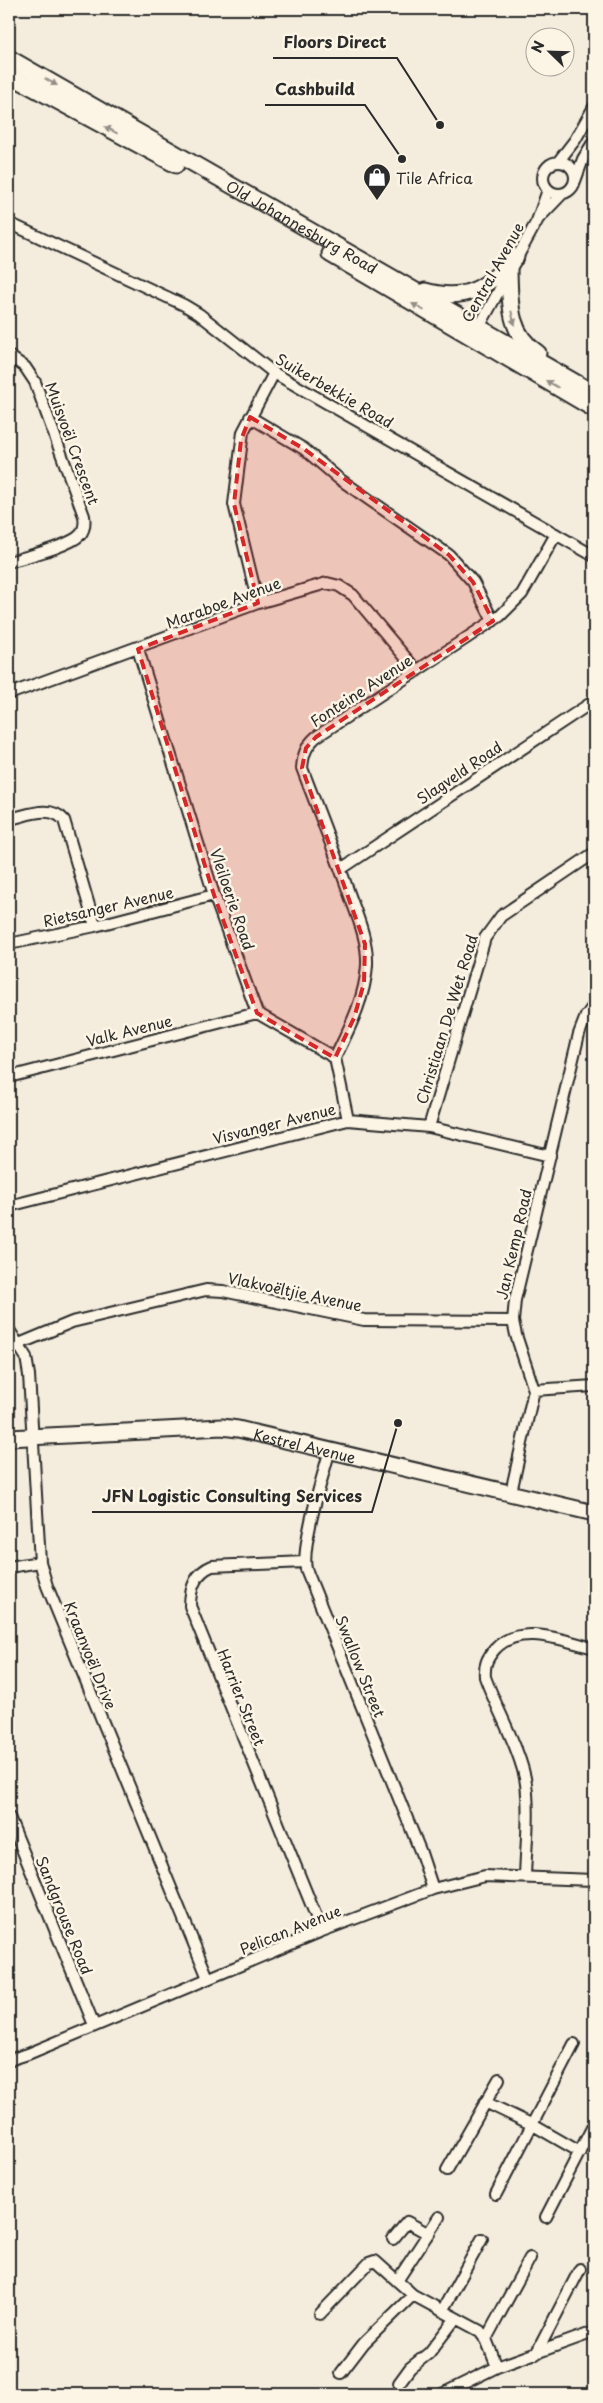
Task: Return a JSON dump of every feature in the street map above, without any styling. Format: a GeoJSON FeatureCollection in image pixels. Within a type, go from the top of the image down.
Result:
{"type":"FeatureCollection","features":[{"type":"Feature","properties":{"kind":"main road","name":"Old Johannesburg Road"},"geometry":{"type":"LineString","coordinates":[[9,58],[402,284],[594,409]]}},
{"type":"Feature","properties":{"kind":"main road","name":"Old Johannesburg Road"},"geometry":{"type":"LineString","coordinates":[[9,75],[476,333],[594,392]]}},
{"type":"Feature","properties":{"kind":"main road"},"geometry":{"type":"LineString","coordinates":[[402,284],[439,294],[457,295],[475,291],[492,282],[512,263]]}},
{"type":"Feature","properties":{"kind":"main road"},"geometry":{"type":"LineString","coordinates":[[512,263],[512,318],[521,338],[534,351],[594,392]]}},
{"type":"Feature","properties":{"kind":"main road","name":"Kestrel Avenue"},"geometry":{"type":"LineString","coordinates":[[9,1438],[222,1427],[330,1450],[594,1512]]}},
{"type":"Feature","properties":{"kind":"street","name":"Central Avenue"},"geometry":{"type":"LineString","coordinates":[[476,333],[512,263],[537,221],[548,190],[543,182],[544,173],[549,165],[558,162],[575,140],[594,107]]}},
{"type":"Feature","properties":{"kind":"street","name":"Central Avenue"},"geometry":{"type":"LineString","coordinates":[[537,221],[562,194],[570,189],[594,141]]}},
{"type":"Feature","properties":{"kind":"street"},"geometry":{"type":"LineString","coordinates":[[558,162],[571,167],[575,181]]}},
{"type":"Feature","properties":{"kind":"street"},"geometry":{"type":"LineString","coordinates":[[548,190],[554,194],[562,194]]}},
{"type":"Feature","properties":{"kind":"street","name":"Suikerbekkie Road"},"geometry":{"type":"LineString","coordinates":[[9,223],[184,305],[199,314],[274,373],[594,556]]}},
{"type":"Feature","properties":{"kind":"street","name":"Muisvoël Crescent"},"geometry":{"type":"LineString","coordinates":[[9,356],[25,367],[35,382],[84,516],[85,526],[81,534],[72,541],[9,562]]}},
{"type":"Feature","properties":{"kind":"street"},"geometry":{"type":"LineString","coordinates":[[258,603],[234,504],[240,440],[274,373]]}},
{"type":"Feature","properties":{"kind":"street"},"geometry":{"type":"LineString","coordinates":[[250,417],[304,449],[338,478],[449,555],[473,582],[493,621]]}},
{"type":"Feature","properties":{"kind":"street","name":"Fonteine Avenue"},"geometry":{"type":"LineString","coordinates":[[335,1058],[354,1018],[367,967],[362,930],[302,768],[303,756],[308,746],[316,737],[493,621],[514,604],[522,594],[556,534]]}},
{"type":"Feature","properties":{"kind":"street","name":"Maraboe Avenue"},"geometry":{"type":"LineString","coordinates":[[9,694],[138,649],[258,603],[327,583],[339,586],[353,595],[417,671]]}},
{"type":"Feature","properties":{"kind":"street","name":"Vleiloerie Road"},"geometry":{"type":"LineString","coordinates":[[138,649],[214,895],[257,1013]]}},
{"type":"Feature","properties":{"kind":"street","name":"Slagveld Road"},"geometry":{"type":"LineString","coordinates":[[341,869],[594,701]]}},
{"type":"Feature","properties":{"kind":"street"},"geometry":{"type":"LineString","coordinates":[[9,820],[48,811],[56,812],[64,820],[95,926]]}},
{"type":"Feature","properties":{"kind":"street","name":"Christiaan De Wet Road"},"geometry":{"type":"LineString","coordinates":[[429,1127],[485,938],[501,916],[594,853]]}},
{"type":"Feature","properties":{"kind":"street","name":"Rietsanger Avenue"},"geometry":{"type":"LineString","coordinates":[[9,944],[95,926],[214,895]]}},
{"type":"Feature","properties":{"kind":"street","name":"Jan Kemp Road"},"geometry":{"type":"LineString","coordinates":[[511,1492],[534,1390],[513,1322],[515,1300],[579,1034],[586,1016],[594,1006]]}},
{"type":"Feature","properties":{"kind":"street"},"geometry":{"type":"LineString","coordinates":[[257,1013],[335,1058],[348,1120]]}},
{"type":"Feature","properties":{"kind":"street","name":"Valk Avenue"},"geometry":{"type":"LineString","coordinates":[[9,1077],[257,1013]]}},
{"type":"Feature","properties":{"kind":"street","name":"Visvanger Avenue"},"geometry":{"type":"LineString","coordinates":[[9,1206],[348,1120],[429,1127],[550,1156]]}},
{"type":"Feature","properties":{"kind":"street","name":"Vlakvoëltjie Avenue"},"geometry":{"type":"LineString","coordinates":[[19,1344],[79,1320],[206,1290],[223,1291],[364,1320],[513,1322]]}},
{"type":"Feature","properties":{"kind":"street","name":"Kraanvoël Drive"},"geometry":{"type":"LineString","coordinates":[[9,1330],[26,1357],[30,1375],[40,1562],[55,1606],[208,1978]]}},
{"type":"Feature","properties":{"kind":"street"},"geometry":{"type":"LineString","coordinates":[[534,1390],[594,1386]]}},
{"type":"Feature","properties":{"kind":"street","name":"Swallow Street"},"geometry":{"type":"LineString","coordinates":[[330,1450],[305,1562],[309,1578],[421,1853],[433,1889]]}},
{"type":"Feature","properties":{"kind":"street"},"geometry":{"type":"LineString","coordinates":[[9,1567],[40,1562]]}},
{"type":"Feature","properties":{"kind":"street","name":"Harrier Street"},"geometry":{"type":"LineString","coordinates":[[305,1562],[212,1566],[206,1569],[194,1582],[190,1606],[322,1931]]}},
{"type":"Feature","properties":{"kind":"street"},"geometry":{"type":"LineString","coordinates":[[525,1876],[528,1808],[526,1784],[522,1766],[485,1677],[486,1664],[500,1644],[517,1636],[541,1636],[594,1648]]}},
{"type":"Feature","properties":{"kind":"street","name":"Sandgrouse Road"},"geometry":{"type":"LineString","coordinates":[[9,1817],[94,2025]]}},
{"type":"Feature","properties":{"kind":"street","name":"Pelican Avenue"},"geometry":{"type":"LineString","coordinates":[[9,2060],[28,2054],[322,1931],[433,1889],[485,1876],[594,1880]]}},
{"type":"Feature","properties":{"kind":"street"},"geometry":{"type":"LineString","coordinates":[[496,2194],[574,2044]]}},
{"type":"Feature","properties":{"kind":"street"},"geometry":{"type":"LineString","coordinates":[[446,2170],[499,2079]]}},
{"type":"Feature","properties":{"kind":"street"},"geometry":{"type":"LineString","coordinates":[[485,2102],[533,2124],[580,2152]]}},
{"type":"Feature","properties":{"kind":"street"},"geometry":{"type":"LineString","coordinates":[[546,2217],[594,2124]]}},
{"type":"Feature","properties":{"kind":"street"},"geometry":{"type":"LineString","coordinates":[[397,2281],[439,2217]]}},
{"type":"Feature","properties":{"kind":"street"},"geometry":{"type":"LineString","coordinates":[[393,2239],[407,2222],[429,2234]]}},
{"type":"Feature","properties":{"kind":"street"},"geometry":{"type":"LineString","coordinates":[[442,2311],[482,2239]]}},
{"type":"Feature","properties":{"kind":"street"},"geometry":{"type":"LineString","coordinates":[[486,2339],[530,2258]]}},
{"type":"Feature","properties":{"kind":"street"},"geometry":{"type":"LineString","coordinates":[[320,2314],[372,2261],[378,2262],[413,2295],[480,2331],[486,2339],[497,2367]]}},
{"type":"Feature","properties":{"kind":"street"},"geometry":{"type":"LineString","coordinates":[[536,2354],[580,2270]]}},
{"type":"Feature","properties":{"kind":"street"},"geometry":{"type":"LineString","coordinates":[[341,2373],[364,2343],[413,2295]]}},
{"type":"Feature","properties":{"kind":"street"},"geometry":{"type":"LineString","coordinates":[[399,2383],[410,2368],[430,2353],[456,2318]]}},
{"type":"Feature","properties":{"kind":"street"},"geometry":{"type":"LineString","coordinates":[[446,2393],[497,2367],[594,2332]]}},
{"type":"Feature","properties":{"kind":"highlighted area"},"geometry":{"type":"Polygon","coordinates":[[[250,417],[304,449],[449,555],[473,582],[493,621],[316,737],[306,748],[302,768],[365,944],[364,983],[354,1018],[335,1058],[257,1013],[214,895],[138,649],[258,603],[234,504],[241,440],[250,417]]]}},
{"type":"Feature","properties":{"kind":"place","name":"Floors Direct"},"geometry":{"type":"Point","coordinates":[440,125]}},
{"type":"Feature","properties":{"kind":"place","name":"Cashbuild"},"geometry":{"type":"Point","coordinates":[402,159]}},
{"type":"Feature","properties":{"kind":"place","name":"Tile Africa"},"geometry":{"type":"Point","coordinates":[377,201]}},
{"type":"Feature","properties":{"kind":"place","name":"JFN Logistic Consulting Services"},"geometry":{"type":"Point","coordinates":[398,1423]}}]}
